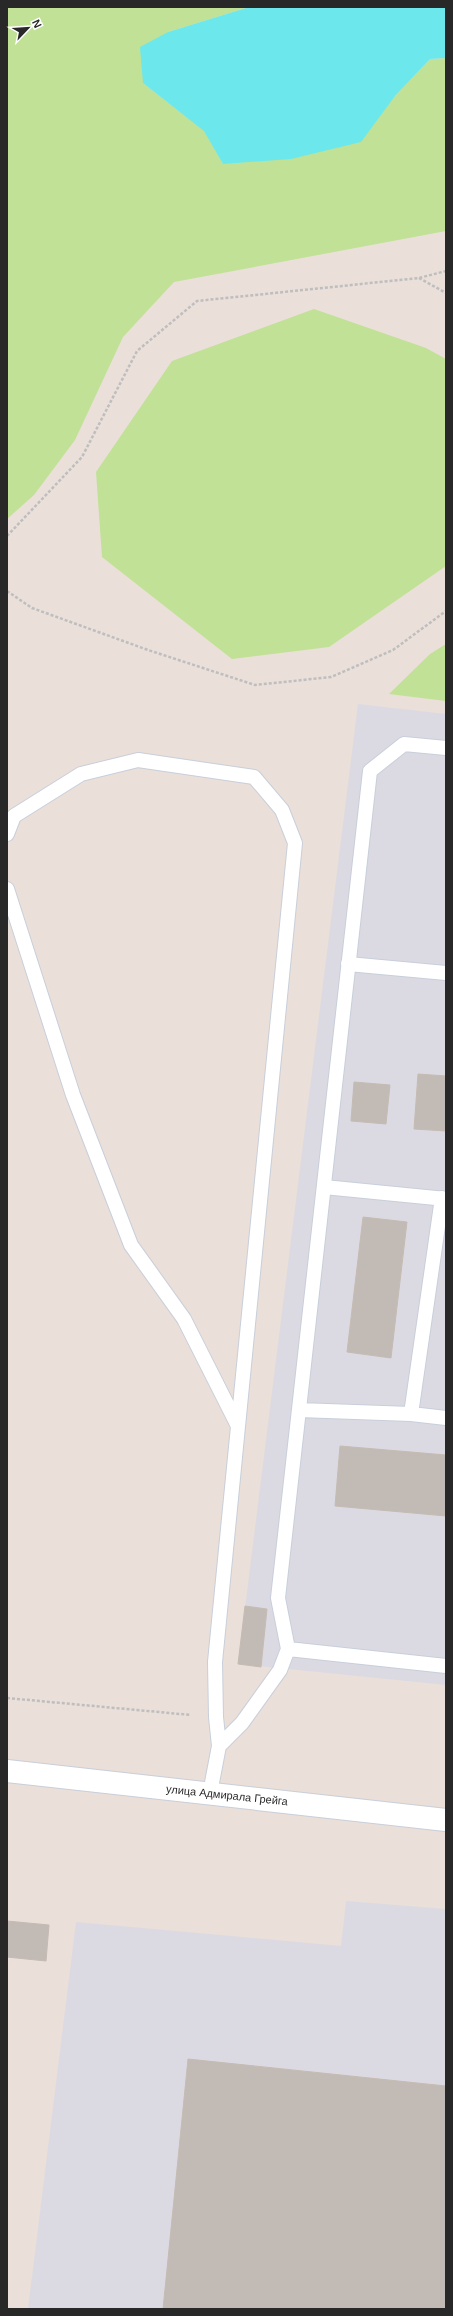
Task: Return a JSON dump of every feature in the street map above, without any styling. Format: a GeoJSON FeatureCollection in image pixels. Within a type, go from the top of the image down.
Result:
{"type":"FeatureCollection","features":[{"type":"Feature","properties":{"kind":"street","name":"улица Адмирала Грейга"},"geometry":{"type":"LineString","coordinates":[[7,1770],[446,1820]]}},
{"type":"Feature","properties":{"kind":"lane"},"geometry":{"type":"LineString","coordinates":[[219,1746],[242,1722],[280,1670],[288,1649],[278,1598],[370,771],[404,744],[446,748]]}},
{"type":"Feature","properties":{"kind":"lane"},"geometry":{"type":"LineString","coordinates":[[7,834],[14,816],[81,774],[138,760],[254,777],[282,810],[295,844],[215,1662],[216,1717],[219,1746],[210,1793]]}},
{"type":"Feature","properties":{"kind":"lane"},"geometry":{"type":"LineString","coordinates":[[7,889],[73,1095],[132,1245],[184,1319],[238,1426]]}},
{"type":"Feature","properties":{"kind":"lane"},"geometry":{"type":"LineString","coordinates":[[348,964],[446,974]]}},
{"type":"Feature","properties":{"kind":"lane"},"geometry":{"type":"LineString","coordinates":[[324,1187],[444,1199],[412,1414]]}},
{"type":"Feature","properties":{"kind":"lane"},"geometry":{"type":"LineString","coordinates":[[299,1410],[412,1414],[446,1418]]}},
{"type":"Feature","properties":{"kind":"lane"},"geometry":{"type":"LineString","coordinates":[[288,1649],[446,1666]]}},
{"type":"Feature","properties":{"kind":"path"},"geometry":{"type":"LineString","coordinates":[[7,536],[82,457],[137,352],[197,301],[418,278],[446,271]]}},
{"type":"Feature","properties":{"kind":"path"},"geometry":{"type":"LineString","coordinates":[[418,278],[446,293]]}},
{"type":"Feature","properties":{"kind":"path"},"geometry":{"type":"LineString","coordinates":[[7,591],[32,608],[148,650],[255,685],[331,677],[393,650],[446,610]]}},
{"type":"Feature","properties":{"kind":"path"},"geometry":{"type":"LineString","coordinates":[[7,1698],[216,1717]]}},
{"type":"Feature","properties":{"kind":"shaded area"},"geometry":{"type":"Polygon","coordinates":[[[358,704],[446,714],[446,1685],[238,1664],[358,704]]]}},
{"type":"Feature","properties":{"kind":"shaded area"},"geometry":{"type":"Polygon","coordinates":[[[346,1901],[446,1909],[446,2309],[28,2309],[76,1922],[341,1946],[346,1901]]]}},
{"type":"Feature","properties":{"kind":"green space"},"geometry":{"type":"Polygon","coordinates":[[[7,7],[249,7],[168,32],[143,83],[205,131],[223,164],[395,96],[430,59],[446,58],[446,231],[174,282],[123,337],[75,440],[34,495],[7,519],[7,7]]]}},
{"type":"Feature","properties":{"kind":"green space"},"geometry":{"type":"Polygon","coordinates":[[[314,309],[426,348],[446,359],[446,566],[329,647],[232,659],[102,557],[96,472],[172,361],[314,309]]]}},
{"type":"Feature","properties":{"kind":"green space"},"geometry":{"type":"Polygon","coordinates":[[[446,644],[446,701],[389,694],[430,654],[446,644]]]}},
{"type":"Feature","properties":{"kind":"water"},"geometry":{"type":"Polygon","coordinates":[[[249,7],[446,7],[446,58],[430,59],[395,96],[361,142],[291,159],[223,164],[204,131],[143,83],[140,47],[168,32],[249,7]]]}},
{"type":"Feature","properties":{"kind":"building"},"geometry":{"type":"Polygon","coordinates":[[[418,1074],[446,1076],[446,1131],[414,1129],[418,1074]]]}},
{"type":"Feature","properties":{"kind":"building"},"geometry":{"type":"Polygon","coordinates":[[[354,1082],[390,1085],[386,1124],[351,1121],[354,1082]]]}},
{"type":"Feature","properties":{"kind":"building"},"geometry":{"type":"Polygon","coordinates":[[[363,1217],[407,1222],[391,1358],[347,1352],[363,1217]]]}},
{"type":"Feature","properties":{"kind":"building"},"geometry":{"type":"Polygon","coordinates":[[[340,1446],[446,1455],[446,1516],[335,1506],[340,1446]]]}},
{"type":"Feature","properties":{"kind":"building"},"geometry":{"type":"Polygon","coordinates":[[[245,1606],[267,1609],[261,1667],[238,1664],[245,1606]]]}},
{"type":"Feature","properties":{"kind":"building"},"geometry":{"type":"Polygon","coordinates":[[[7,1921],[49,1925],[46,1961],[7,1957],[7,1921]]]}},
{"type":"Feature","properties":{"kind":"building"},"geometry":{"type":"Polygon","coordinates":[[[188,2059],[446,2086],[446,2309],[163,2309],[188,2059]]]}}]}
